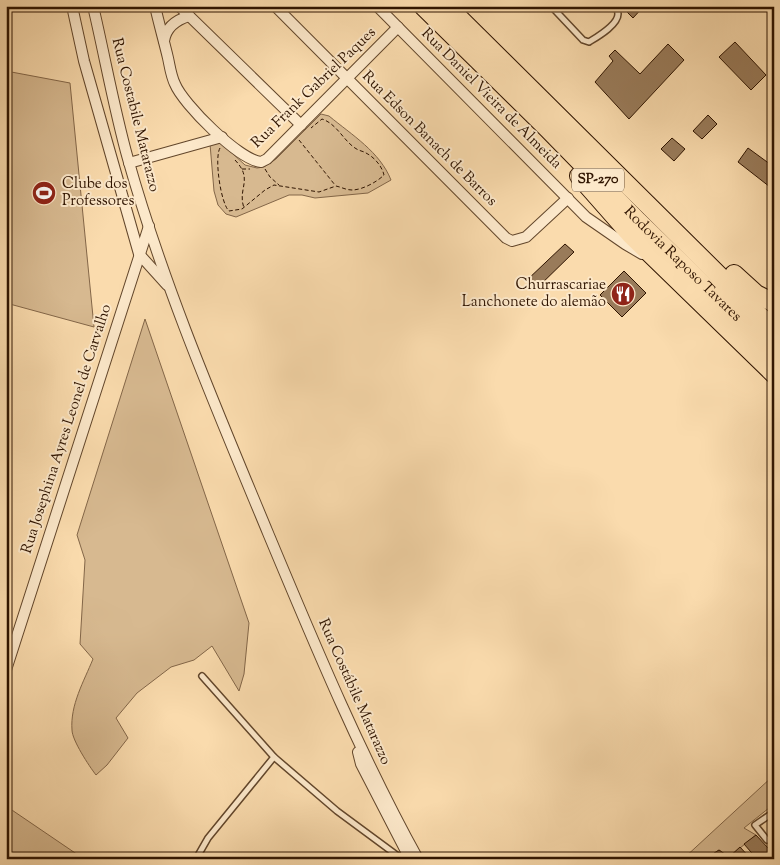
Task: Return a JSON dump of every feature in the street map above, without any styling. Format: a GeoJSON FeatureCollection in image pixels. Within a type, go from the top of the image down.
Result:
{"type":"FeatureCollection","features":[{"type":"Feature","properties":{"kind":"highway","name":"Rodovia Raposo Tavares"},"geometry":{"type":"LineString","coordinates":[[423,6],[638,221],[774,353]]}},
{"type":"Feature","properties":{"kind":"highway","name":"Rodovia Raposo Tavares"},"geometry":{"type":"LineString","coordinates":[[447,6],[774,330]]}},
{"type":"Feature","properties":{"kind":"highway"},"geometry":{"type":"LineString","coordinates":[[448,31],[625,228],[774,374]]}},
{"type":"Feature","properties":{"kind":"highway"},"geometry":{"type":"LineString","coordinates":[[537,97],[591,142],[668,218],[756,294],[774,303]]}},
{"type":"Feature","properties":{"kind":"street","name":"Rua Costabile Matarazzo"},"geometry":{"type":"LineString","coordinates":[[72,6],[84,61],[139,254],[170,288]]}},
{"type":"Feature","properties":{"kind":"street","name":"Rua Costabile Matarazzo"},"geometry":{"type":"LineString","coordinates":[[93,6],[129,163],[149,226],[170,288],[229,441],[269,534]]}},
{"type":"Feature","properties":{"kind":"street"},"geometry":{"type":"LineString","coordinates":[[129,163],[222,137],[183,98],[174,84],[155,6]]}},
{"type":"Feature","properties":{"kind":"street"},"geometry":{"type":"LineString","coordinates":[[179,6],[303,129]]}},
{"type":"Feature","properties":{"kind":"street","name":"Rua Edson Banach de Barros"},"geometry":{"type":"LineString","coordinates":[[275,6],[506,238],[512,241],[526,237],[568,198]]}},
{"type":"Feature","properties":{"kind":"street","name":"Rua Daniel Vieira de Almeida"},"geometry":{"type":"LineString","coordinates":[[377,6],[586,217],[625,244],[658,262]]}},
{"type":"Feature","properties":{"kind":"street"},"geometry":{"type":"LineString","coordinates":[[164,41],[165,33],[169,28],[176,21],[189,16]]}},
{"type":"Feature","properties":{"kind":"street","name":"Rua Frank Gabriel Paques"},"geometry":{"type":"LineString","coordinates":[[222,137],[246,158],[261,162],[303,129],[347,79],[398,27]]}},
{"type":"Feature","properties":{"kind":"street"},"geometry":{"type":"LineString","coordinates":[[118,184],[135,180]]}},
{"type":"Feature","properties":{"kind":"street","name":"Rua Josephina Ayres Leonel de Carvalho"},"geometry":{"type":"LineString","coordinates":[[6,670],[149,226]]}},
{"type":"Feature","properties":{"kind":"street","name":"Rua Costábile Matarazzo"},"geometry":{"type":"LineString","coordinates":[[269,534],[352,729],[418,859]]}},
{"type":"Feature","properties":{"kind":"street","name":"Rua Costábile Matarazzo"},"geometry":{"type":"LineString","coordinates":[[352,729],[361,764],[410,859]]}},
{"type":"Feature","properties":{"kind":"lane"},"geometry":{"type":"LineString","coordinates":[[551,6],[583,40],[589,42],[602,35],[616,20],[618,14],[616,6]]}},
{"type":"Feature","properties":{"kind":"lane"},"geometry":{"type":"LineString","coordinates":[[741,296],[774,320]]}},
{"type":"Feature","properties":{"kind":"lane"},"geometry":{"type":"LineString","coordinates":[[202,676],[274,756],[337,811],[402,859]]}},
{"type":"Feature","properties":{"kind":"lane"},"geometry":{"type":"LineString","coordinates":[[196,859],[208,838],[274,756]]}},
{"type":"Feature","properties":{"kind":"lane"},"geometry":{"type":"LineString","coordinates":[[767,840],[755,825],[774,812]]}},
{"type":"Feature","properties":{"kind":"path"},"geometry":{"type":"LineString","coordinates":[[297,142],[299,140],[336,186],[350,190],[357,189],[376,181],[384,174],[372,157],[355,148],[326,120],[322,119],[303,129]]}},
{"type":"Feature","properties":{"kind":"path"},"geometry":{"type":"LineString","coordinates":[[222,150],[220,148],[218,152],[217,162],[222,199],[229,211],[244,208],[265,190],[274,185],[319,192],[336,186]]}},
{"type":"Feature","properties":{"kind":"path"},"geometry":{"type":"LineString","coordinates":[[233,159],[242,169],[245,182],[242,200],[244,208]]}},
{"type":"Feature","properties":{"kind":"path"},"geometry":{"type":"LineString","coordinates":[[265,168],[270,177],[280,185]]}},
{"type":"Feature","properties":{"kind":"path"},"geometry":{"type":"LineString","coordinates":[[242,169],[257,169]]}},
{"type":"Feature","properties":{"kind":"shaded area","name":"Clube dos Professores"},"geometry":{"type":"Polygon","coordinates":[[[6,71],[70,83],[94,327],[6,303],[6,71]]]}},
{"type":"Feature","properties":{"kind":"shaded area"},"geometry":{"type":"Polygon","coordinates":[[[321,114],[329,116],[373,152],[391,180],[368,193],[315,198],[289,195],[236,217],[226,214],[218,205],[214,191],[210,144],[220,142],[245,165],[257,168],[264,167],[276,159],[321,114]]]}},
{"type":"Feature","properties":{"kind":"shaded area"},"geometry":{"type":"Polygon","coordinates":[[[145,319],[249,623],[244,674],[239,691],[212,646],[194,660],[171,667],[137,693],[116,718],[128,738],[107,765],[96,775],[78,746],[72,730],[75,702],[93,659],[80,644],[85,560],[77,535],[145,319]]]}},
{"type":"Feature","properties":{"kind":"shaded area"},"geometry":{"type":"Polygon","coordinates":[[[773,776],[774,804],[744,828],[756,835],[729,857],[719,850],[705,859],[683,859],[773,776]]]}},
{"type":"Feature","properties":{"kind":"shaded area"},"geometry":{"type":"Polygon","coordinates":[[[6,806],[84,859],[6,859],[6,806]]]}},
{"type":"Feature","properties":{"kind":"building"},"geometry":{"type":"Polygon","coordinates":[[[621,6],[644,6],[633,18],[621,6]]]}},
{"type":"Feature","properties":{"kind":"building"},"geometry":{"type":"Polygon","coordinates":[[[735,42],[766,75],[751,90],[719,57],[735,42]]]}},
{"type":"Feature","properties":{"kind":"building"},"geometry":{"type":"Polygon","coordinates":[[[668,44],[684,60],[629,119],[595,82],[613,61],[609,56],[615,50],[640,74],[668,44]]]}},
{"type":"Feature","properties":{"kind":"building"},"geometry":{"type":"Polygon","coordinates":[[[708,115],[717,124],[702,139],[693,131],[708,115]]]}},
{"type":"Feature","properties":{"kind":"building"},"geometry":{"type":"Polygon","coordinates":[[[672,138],[685,149],[674,161],[661,149],[672,138]]]}},
{"type":"Feature","properties":{"kind":"building"},"geometry":{"type":"Polygon","coordinates":[[[748,148],[774,167],[774,182],[770,187],[738,162],[748,148]]]}},
{"type":"Feature","properties":{"kind":"building"},"geometry":{"type":"Polygon","coordinates":[[[565,244],[574,252],[535,290],[526,281],[565,244]]]}},
{"type":"Feature","properties":{"kind":"building","name":"Churrascariae Lanchonete do alemão"},"geometry":{"type":"Polygon","coordinates":[[[624,271],[646,293],[622,317],[600,295],[624,271]]]}},
{"type":"Feature","properties":{"kind":"building"},"geometry":{"type":"Polygon","coordinates":[[[756,835],[768,848],[774,844],[774,859],[757,859],[744,844],[756,835]]]}},
{"type":"Feature","properties":{"kind":"building"},"geometry":{"type":"Polygon","coordinates":[[[740,847],[751,859],[705,859],[719,850],[729,857],[740,847]]]}},
{"type":"Feature","properties":{"kind":"place","name":"Clube dos Professores"},"geometry":{"type":"Point","coordinates":[44,193]}},
{"type":"Feature","properties":{"kind":"place","name":"Churrascariae Lanchonete do alemão"},"geometry":{"type":"Point","coordinates":[623,294]}}]}
